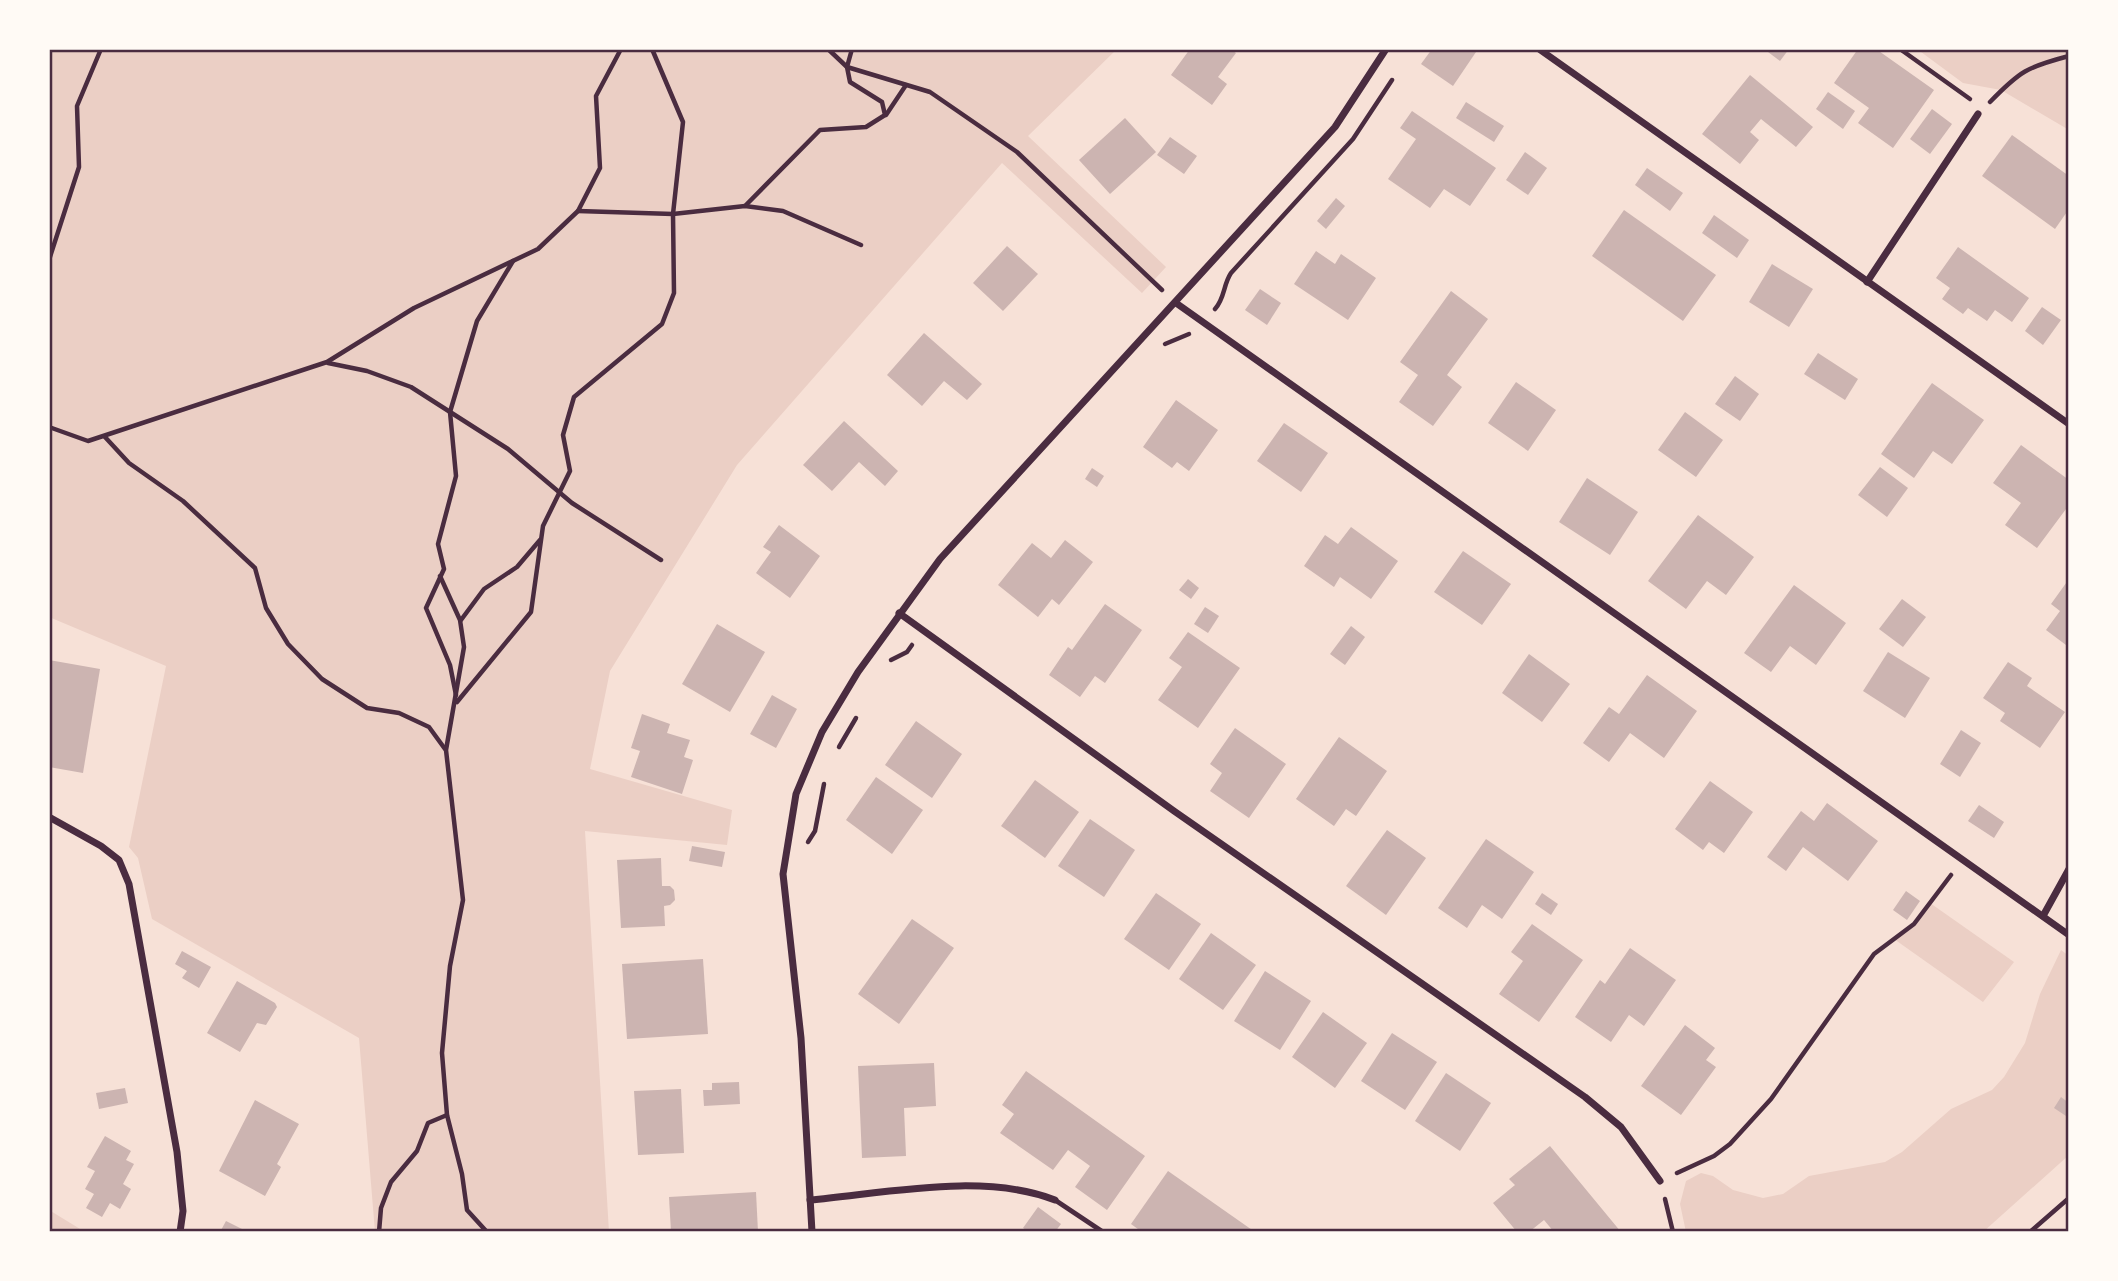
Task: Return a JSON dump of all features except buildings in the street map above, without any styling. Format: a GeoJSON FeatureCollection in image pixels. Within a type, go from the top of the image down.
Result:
{"type":"FeatureCollection","features":[{"type":"Feature","properties":{"kind":"street"},"geometry":{"type":"LineString","coordinates":[[812,1232],[802,1038],[783,889],[784,862],[796,794],[822,732],[899,612],[958,538],[1335,127],[1386,49]]}},
{"type":"Feature","properties":{"kind":"street"},"geometry":{"type":"LineString","coordinates":[[1539,49],[2069,424]]}},
{"type":"Feature","properties":{"kind":"street"},"geometry":{"type":"LineString","coordinates":[[1867,282],[1978,114]]}},
{"type":"Feature","properties":{"kind":"street"},"geometry":{"type":"LineString","coordinates":[[1176,303],[2069,935]]}},
{"type":"Feature","properties":{"kind":"street"},"geometry":{"type":"LineString","coordinates":[[899,612],[1184,818],[1585,1097],[1622,1127],[1660,1181]]}},
{"type":"Feature","properties":{"kind":"street"},"geometry":{"type":"LineString","coordinates":[[49,817],[119,860],[130,884],[177,1152],[183,1211],[180,1232]]}},
{"type":"Feature","properties":{"kind":"street"},"geometry":{"type":"LineString","coordinates":[[2043,916],[2069,869]]}},
{"type":"Feature","properties":{"kind":"street"},"geometry":{"type":"LineString","coordinates":[[810,1200],[981,1185],[1030,1191],[1055,1200]]}},
{"type":"Feature","properties":{"kind":"lane"},"geometry":{"type":"LineString","coordinates":[[1055,1200],[1103,1232]]}},
{"type":"Feature","properties":{"kind":"path"},"geometry":{"type":"LineString","coordinates":[[49,260],[79,167],[77,106],[101,49]]}},
{"type":"Feature","properties":{"kind":"path"},"geometry":{"type":"LineString","coordinates":[[49,427],[88,440],[105,437],[327,362],[414,308],[538,249],[578,211],[600,168],[596,96],[621,49]]}},
{"type":"Feature","properties":{"kind":"path"},"geometry":{"type":"LineString","coordinates":[[457,702],[531,612],[543,526],[569,471],[563,435],[574,397],[662,324],[674,293],[673,214],[683,122],[652,49]]}},
{"type":"Feature","properties":{"kind":"path"},"geometry":{"type":"LineString","coordinates":[[828,49],[847,67],[930,92],[1017,152],[1176,303]]}},
{"type":"Feature","properties":{"kind":"path"},"geometry":{"type":"LineString","coordinates":[[852,49],[847,67],[850,82],[882,102],[885,116]]}},
{"type":"Feature","properties":{"kind":"path"},"geometry":{"type":"LineString","coordinates":[[1900,49],[1967,95],[1978,114],[2017,74],[2033,65],[2069,56]]}},
{"type":"Feature","properties":{"kind":"path"},"geometry":{"type":"LineString","coordinates":[[1163,345],[1187,336],[1204,323],[1223,299],[1225,284],[1231,274],[1353,139],[1396,72]]}},
{"type":"Feature","properties":{"kind":"path"},"geometry":{"type":"LineString","coordinates":[[745,206],[820,130],[866,127],[885,116],[906,85]]}},
{"type":"Feature","properties":{"kind":"path"},"geometry":{"type":"LineString","coordinates":[[578,211],[673,214],[745,206],[783,211],[861,245]]}},
{"type":"Feature","properties":{"kind":"path"},"geometry":{"type":"LineString","coordinates":[[457,702],[450,665],[426,608],[444,569],[438,544],[456,476],[450,412],[477,321],[513,260]]}},
{"type":"Feature","properties":{"kind":"path"},"geometry":{"type":"LineString","coordinates":[[327,362],[411,387],[508,449],[560,494],[661,560]]}},
{"type":"Feature","properties":{"kind":"path"},"geometry":{"type":"LineString","coordinates":[[105,437],[129,463],[183,501],[255,568],[271,617],[288,644],[322,679],[367,708],[399,713],[429,727],[446,750]]}},
{"type":"Feature","properties":{"kind":"path"},"geometry":{"type":"LineString","coordinates":[[460,621],[484,589],[517,567],[541,539]]}},
{"type":"Feature","properties":{"kind":"path"},"geometry":{"type":"LineString","coordinates":[[440,576],[460,621],[464,647],[457,702],[446,750],[463,900],[450,966],[442,1053],[447,1115],[462,1174],[467,1210],[486,1232]]}},
{"type":"Feature","properties":{"kind":"path"},"geometry":{"type":"LineString","coordinates":[[887,664],[907,652],[922,629]]}},
{"type":"Feature","properties":{"kind":"path"},"geometry":{"type":"LineString","coordinates":[[835,757],[859,713]]}},
{"type":"Feature","properties":{"kind":"path"},"geometry":{"type":"LineString","coordinates":[[784,862],[811,838],[826,778]]}},
{"type":"Feature","properties":{"kind":"path"},"geometry":{"type":"LineString","coordinates":[[1673,1232],[1660,1181],[1714,1156],[1730,1144],[1771,1099],[1874,954],[1914,924],[1962,860]]}},
{"type":"Feature","properties":{"kind":"path"},"geometry":{"type":"LineString","coordinates":[[379,1232],[381,1208],[391,1182],[417,1151],[428,1123],[447,1115]]}},
{"type":"Feature","properties":{"kind":"path"},"geometry":{"type":"LineString","coordinates":[[2030,1232],[2069,1198]]}},
{"type":"Feature","properties":{"kind":"shaded area"},"geometry":{"type":"Polygon","coordinates":[[[49,49],[1117,49],[1028,136],[1166,267],[1142,293],[1002,163],[737,465],[610,671],[590,769],[732,810],[727,845],[585,831],[609,1232],[375,1232],[359,1038],[152,919],[138,858],[129,847],[166,666],[49,617],[49,49]]]}},
{"type":"Feature","properties":{"kind":"shaded area"},"geometry":{"type":"Polygon","coordinates":[[[1917,49],[2069,49],[2069,130],[2001,90],[1963,83],[1917,49]]]}},
{"type":"Feature","properties":{"kind":"shaded area"},"geometry":{"type":"Polygon","coordinates":[[[1930,903],[2014,962],[1983,1002],[1894,939],[1914,924],[1930,903]]]}},
{"type":"Feature","properties":{"kind":"shaded area"},"geometry":{"type":"Polygon","coordinates":[[[2061,950],[2069,956],[2069,1155],[1983,1232],[1686,1232],[1680,1204],[1686,1181],[1701,1173],[1713,1176],[1733,1190],[1763,1198],[1783,1194],[1809,1176],[1885,1162],[1902,1152],[1951,1109],[1992,1090],[2004,1077],[2025,1043],[2040,994],[2061,950]]]}},
{"type":"Feature","properties":{"kind":"shaded area"},"geometry":{"type":"Polygon","coordinates":[[[49,1210],[85,1232],[49,1232],[49,1210]]]}}]}
